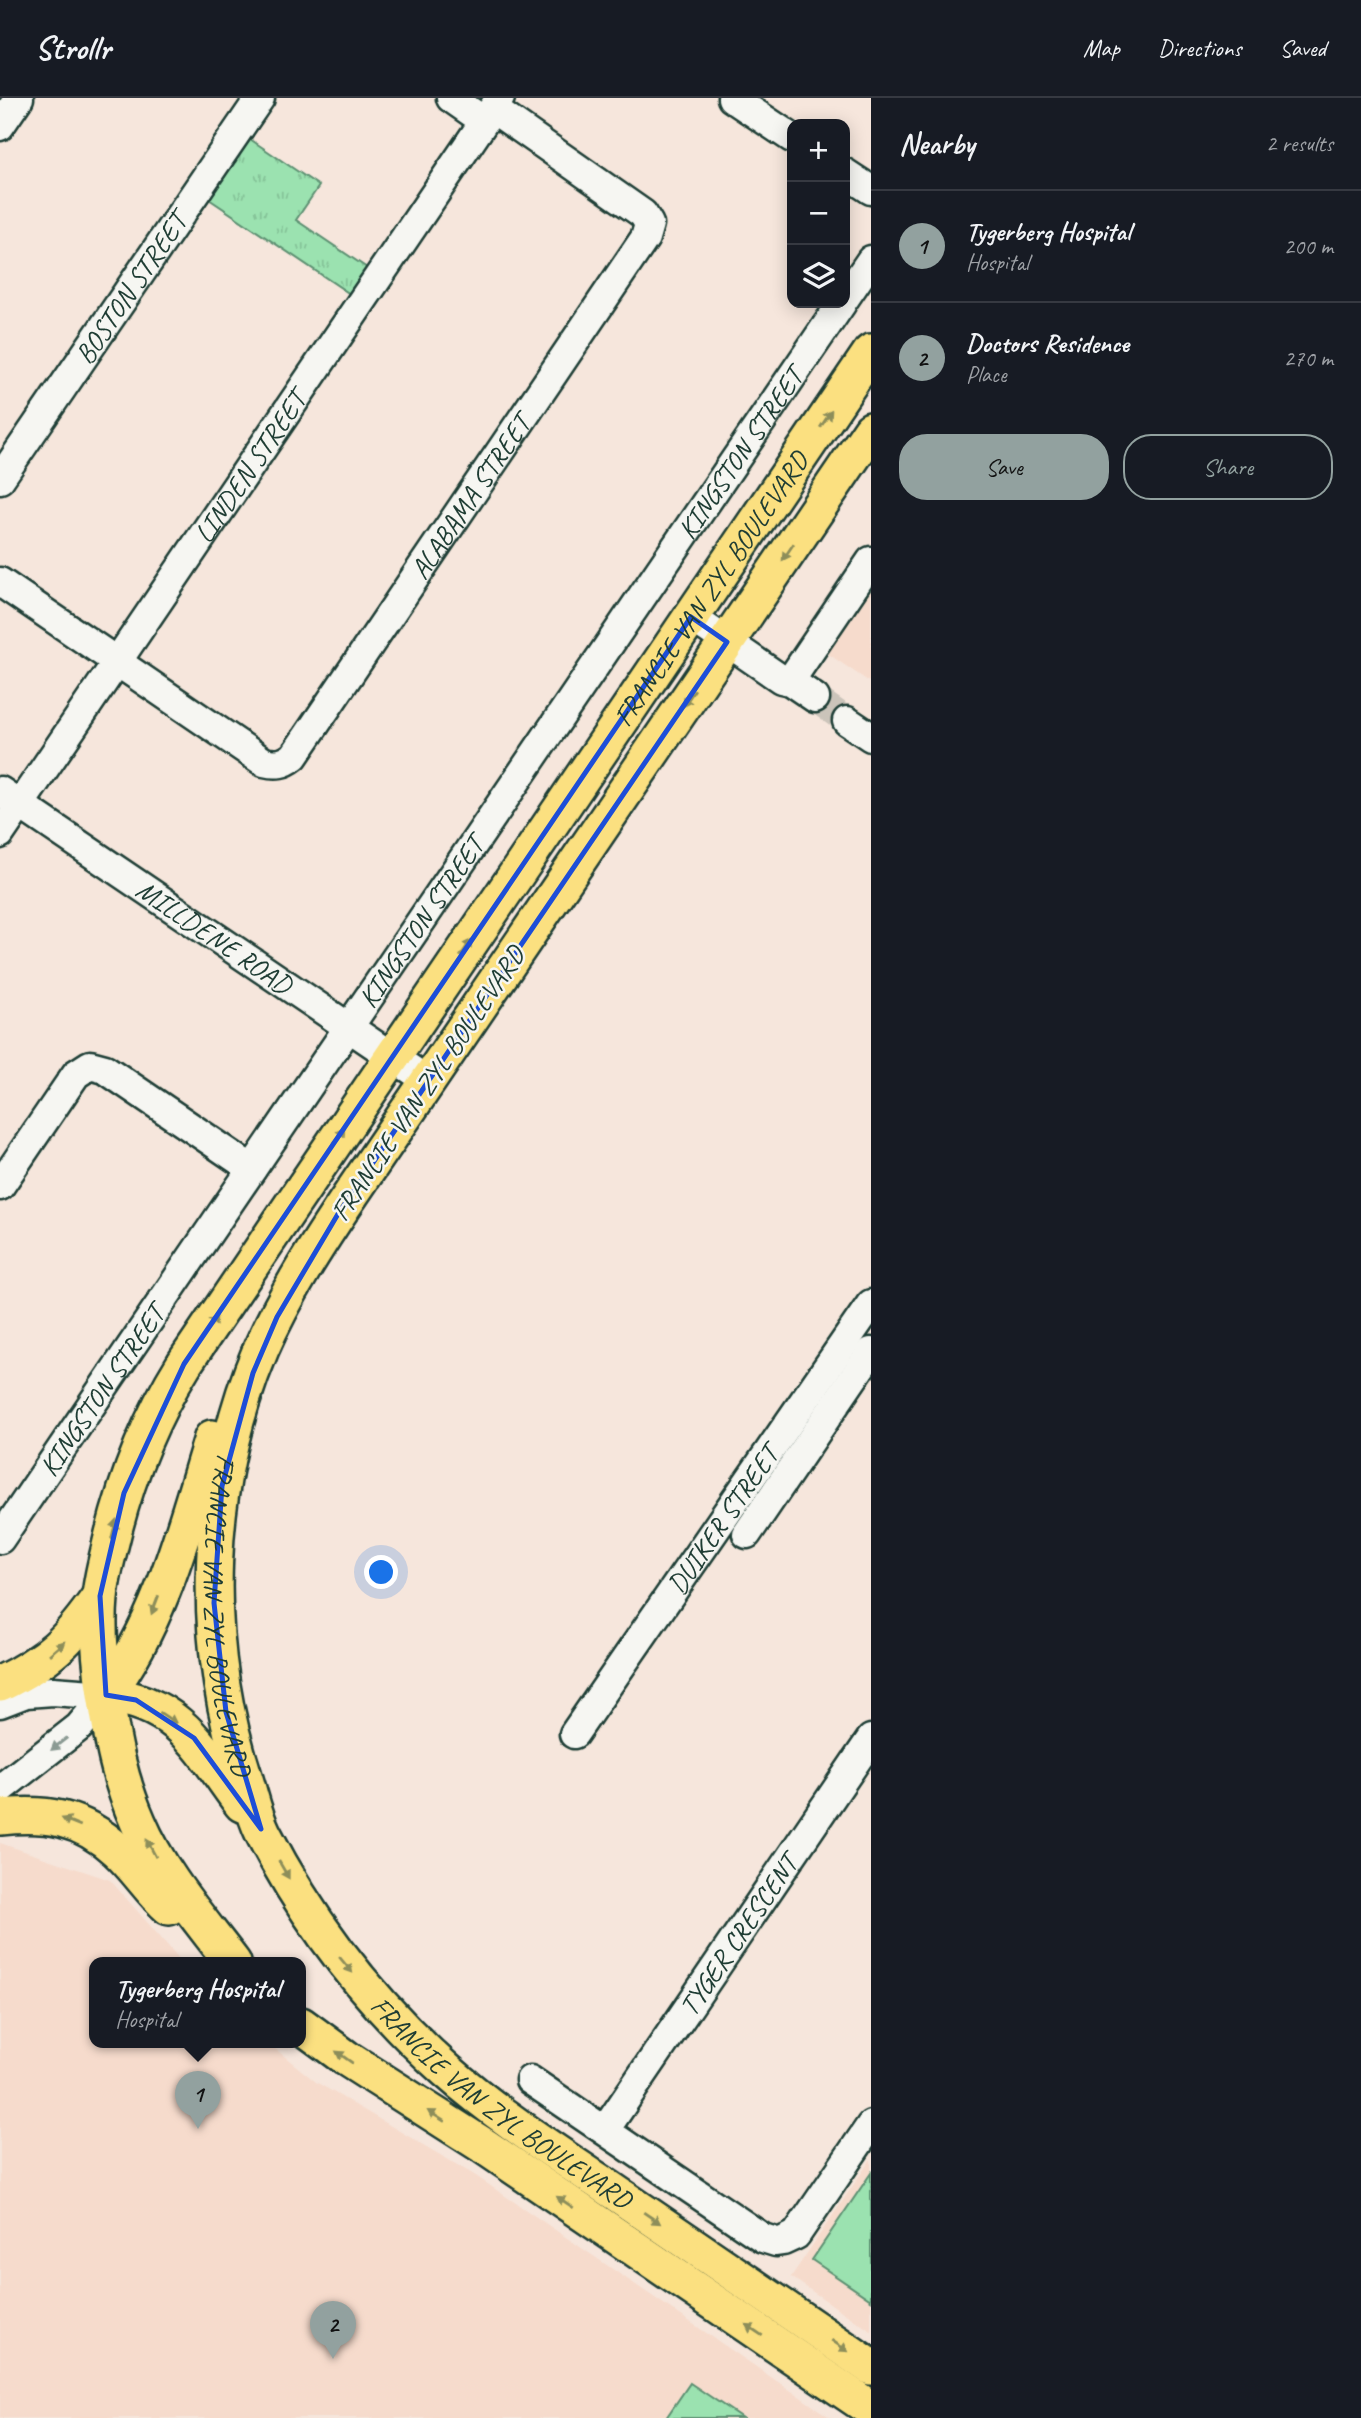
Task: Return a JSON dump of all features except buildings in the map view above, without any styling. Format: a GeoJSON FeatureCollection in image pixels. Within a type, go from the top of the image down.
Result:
{"type":"FeatureCollection","features":[{"type":"Feature","properties":{"kind":"main road","name":"FRANCIE VAN ZYL BOULEVARD"},"geometry":{"type":"LineString","coordinates":[[228,1957],[176,1888],[138,1824],[110,1735],[99,1657],[100,1596],[124,1493],[139,1452],[170,1386],[871,352]]}},
{"type":"Feature","properties":{"kind":"main road","name":"FRANCIE VAN ZYL BOULEVARD"},"geometry":{"type":"LineString","coordinates":[[871,430],[338,1214],[299,1276],[261,1350],[232,1441],[219,1515],[214,1603],[222,1685],[237,1754],[261,1829],[314,1922],[390,2015],[448,2072],[519,2128],[871,2367]]}},
{"type":"Feature","properties":{"kind":"main road"},"geometry":{"type":"LineString","coordinates":[[106,1695],[125,1669],[143,1636],[176,1552],[220,1413],[257,1329],[290,1273],[338,1214]]}},
{"type":"Feature","properties":{"kind":"main road"},"geometry":{"type":"LineString","coordinates":[[0,1684],[32,1668],[61,1646],[82,1623],[100,1596]]}},
{"type":"Feature","properties":{"kind":"main road"},"geometry":{"type":"LineString","coordinates":[[106,1695],[124,1696],[148,1706],[194,1738],[261,1829]]}},
{"type":"Feature","properties":{"kind":"main road"},"geometry":{"type":"LineString","coordinates":[[0,1817],[47,1815],[67,1820],[91,1831],[117,1850],[159,1898],[225,1957]]}},
{"type":"Feature","properties":{"kind":"main road","name":"FRANCIE VAN ZYL BOULEVARD"},"geometry":{"type":"LineString","coordinates":[[306,2029],[871,2409]]}},
{"type":"Feature","properties":{"kind":"street"},"geometry":{"type":"LineString","coordinates":[[0,126],[19,98]]}},
{"type":"Feature","properties":{"kind":"street","name":"BOSTON STREET"},"geometry":{"type":"LineString","coordinates":[[0,479],[260,98]]}},
{"type":"Feature","properties":{"kind":"street"},"geometry":{"type":"LineString","coordinates":[[451,98],[492,109]]}},
{"type":"Feature","properties":{"kind":"street"},"geometry":{"type":"LineString","coordinates":[[737,99],[787,134]]}},
{"type":"Feature","properties":{"kind":"street","name":"LINDEN STREET"},"geometry":{"type":"LineString","coordinates":[[0,834],[10,798],[118,663],[492,109]]}},
{"type":"Feature","properties":{"kind":"street","name":"ALABAMA STREET"},"geometry":{"type":"LineString","coordinates":[[118,663],[264,762],[275,765],[285,763],[294,756],[639,248],[649,224],[643,214],[492,109]]}},
{"type":"Feature","properties":{"kind":"street"},"geometry":{"type":"LineString","coordinates":[[850,176],[871,190]]}},
{"type":"Feature","properties":{"kind":"street"},"geometry":{"type":"LineString","coordinates":[[850,291],[871,260]]}},
{"type":"Feature","properties":{"kind":"street","name":"KINGSTON STREET"},"geometry":{"type":"LineString","coordinates":[[0,1539],[839,308]]}},
{"type":"Feature","properties":{"kind":"street"},"geometry":{"type":"LineString","coordinates":[[790,681],[871,561]]}},
{"type":"Feature","properties":{"kind":"street"},"geometry":{"type":"LineString","coordinates":[[0,582],[118,663]]}},
{"type":"Feature","properties":{"kind":"street"},"geometry":{"type":"LineString","coordinates":[[691,617],[782,679],[790,681],[815,698]]}},
{"type":"Feature","properties":{"kind":"street"},"geometry":{"type":"LineString","coordinates":[[847,721],[871,737]]}},
{"type":"Feature","properties":{"kind":"street","name":"MILLDENE ROAD"},"geometry":{"type":"LineString","coordinates":[[10,798],[428,1081]]}},
{"type":"Feature","properties":{"kind":"street"},"geometry":{"type":"LineString","coordinates":[[0,1186],[76,1074],[90,1065],[105,1069],[252,1169]]}},
{"type":"Feature","properties":{"kind":"street","name":"DUIKER STREET"},"geometry":{"type":"LineString","coordinates":[[574,1734],[871,1304]]}},
{"type":"Feature","properties":{"kind":"street"},"geometry":{"type":"LineString","coordinates":[[747,1534],[866,1370]]}},
{"type":"Feature","properties":{"kind":"street"},"geometry":{"type":"LineString","coordinates":[[0,1703],[26,1693],[53,1691],[106,1695]]}},
{"type":"Feature","properties":{"kind":"street"},"geometry":{"type":"LineString","coordinates":[[0,1789],[79,1727],[106,1695]]}},
{"type":"Feature","properties":{"kind":"street","name":"TYGER CRESCENT"},"geometry":{"type":"LineString","coordinates":[[605,2130],[871,1739]]}},
{"type":"Feature","properties":{"kind":"street"},"geometry":{"type":"LineString","coordinates":[[530,2080],[763,2238],[776,2242],[790,2239],[800,2229],[871,2125]]}},
{"type":"Feature","properties":{"kind":"highlighted area"},"geometry":{"type":"Polygon","coordinates":[[[691,617],[727,642],[338,1214],[277,1317],[253,1373],[222,1486],[214,1603],[226,1712],[261,1829],[194,1738],[136,1700],[106,1695],[100,1596],[124,1493],[184,1364],[691,617]]]}},
{"type":"Feature","properties":{"kind":"shaded area"},"geometry":{"type":"Polygon","coordinates":[[[871,563],[871,683],[815,645],[871,563]]]}},
{"type":"Feature","properties":{"kind":"shaded area"},"geometry":{"type":"Polygon","coordinates":[[[0,1843],[110,1880],[178,1957],[89,1957],[89,2048],[274,2048],[316,2082],[476,2176],[831,2418],[0,2418],[0,1843]]]}},
{"type":"Feature","properties":{"kind":"shaded area"},"geometry":{"type":"Polygon","coordinates":[[[871,2159],[871,2331],[791,2277],[871,2159]]]}},
{"type":"Feature","properties":{"kind":"green space"},"geometry":{"type":"Polygon","coordinates":[[[247,137],[319,186],[296,220],[367,268],[350,294],[206,197],[247,137]]]}},
{"type":"Feature","properties":{"kind":"green space"},"geometry":{"type":"Polygon","coordinates":[[[871,2173],[871,2300],[812,2260],[871,2173]]]}},
{"type":"Feature","properties":{"kind":"green space"},"geometry":{"type":"Polygon","coordinates":[[[690,2383],[742,2418],[666,2418],[690,2383]]]}},
{"type":"Feature","properties":{"kind":"tunnel"},"geometry":{"type":"LineString","coordinates":[[815,698],[847,721]]}},
{"type":"Feature","properties":{"kind":"place","name":"Tygerberg Hospital"},"geometry":{"type":"Point","coordinates":[198,2129]}},
{"type":"Feature","properties":{"kind":"place","name":"Doctors Residence"},"geometry":{"type":"Point","coordinates":[333,2359]}}]}
